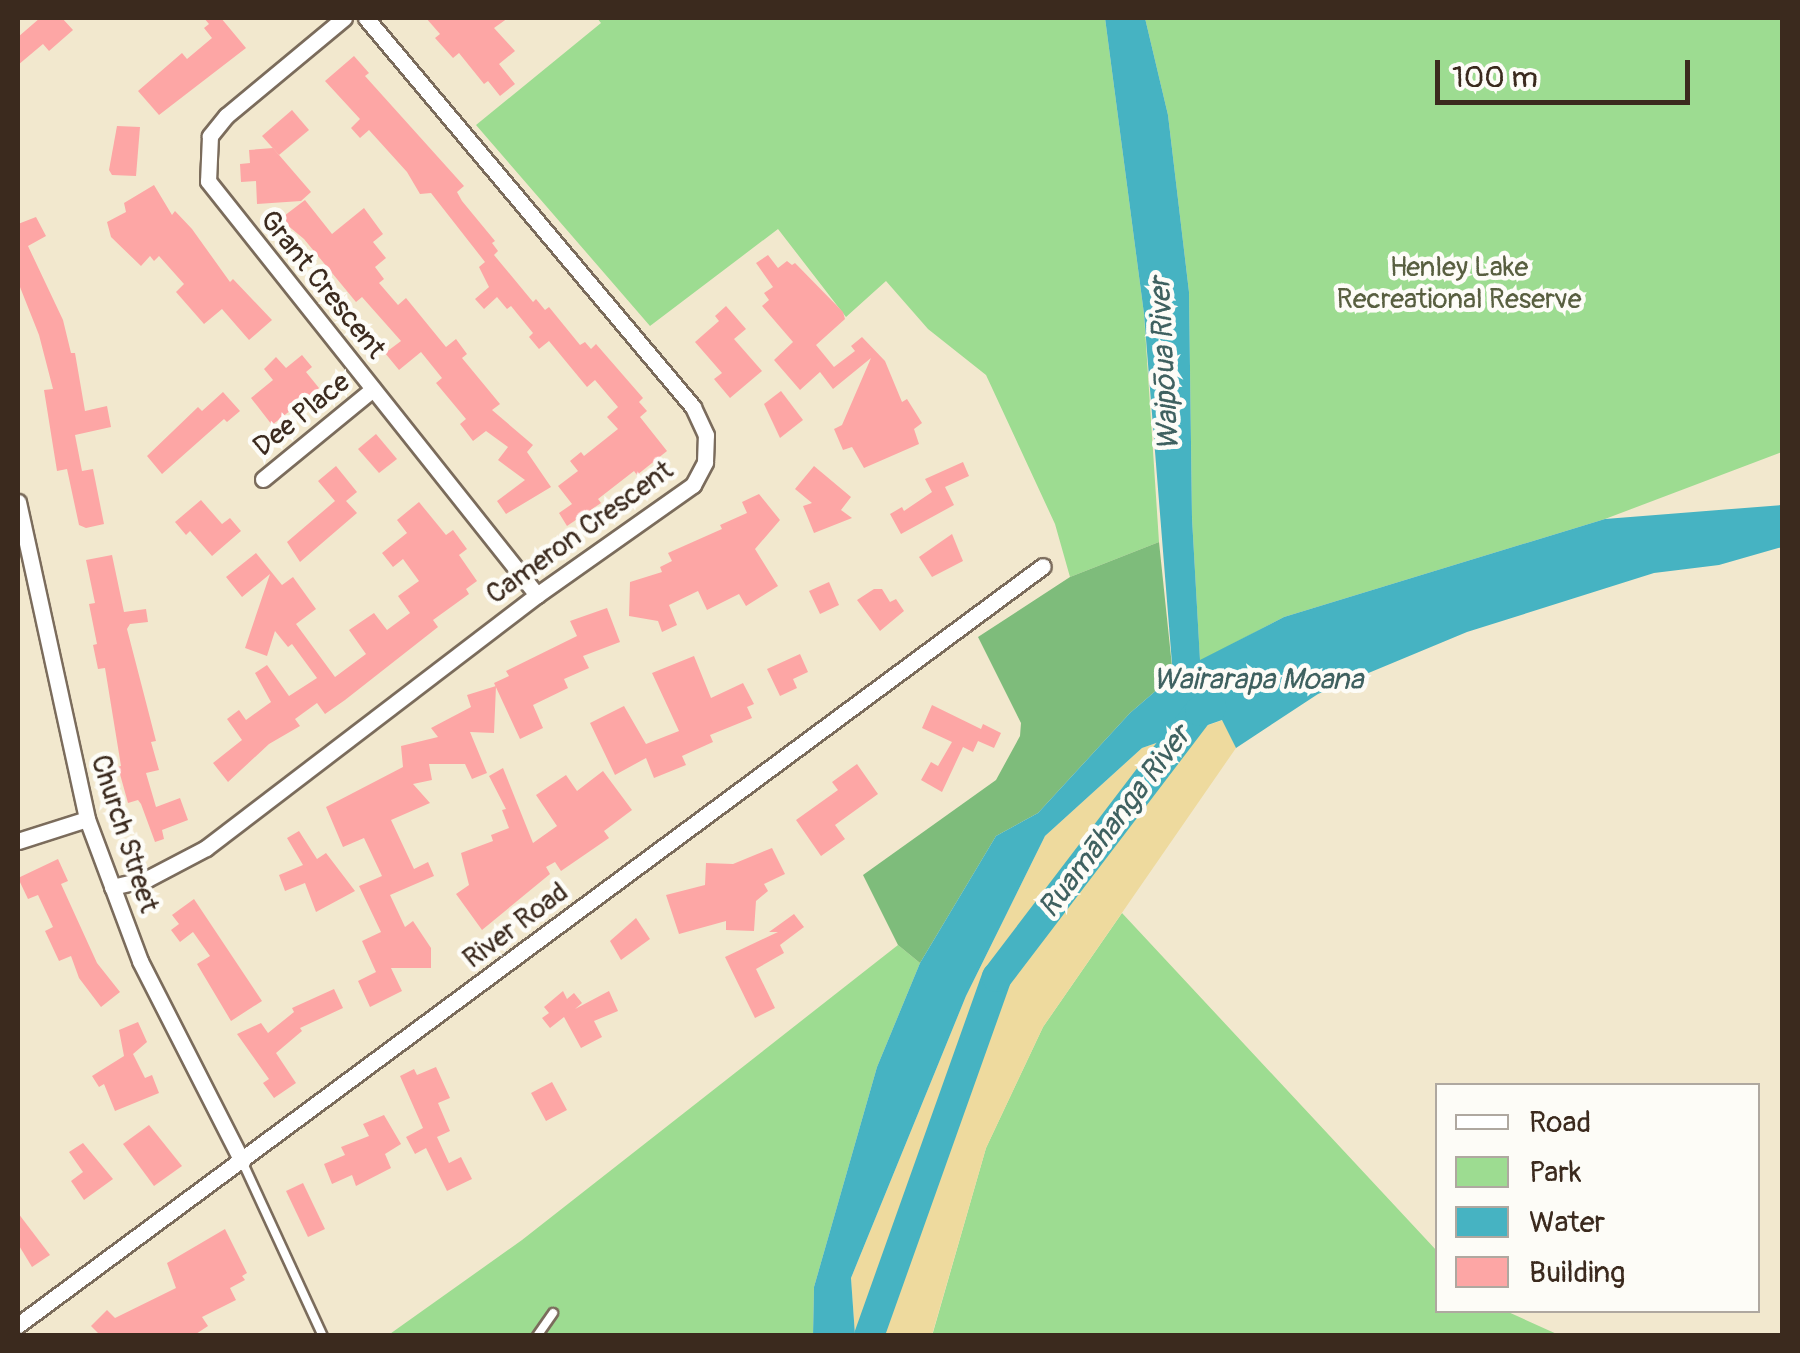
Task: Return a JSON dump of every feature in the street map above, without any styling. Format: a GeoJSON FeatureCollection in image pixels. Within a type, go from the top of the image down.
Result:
{"type":"FeatureCollection","features":[{"type":"Feature","properties":{"kind":"street","name":"Grant Crescent"},"geometry":{"type":"LineString","coordinates":[[344,18],[226,116],[210,136],[208,180],[537,594]]}},
{"type":"Feature","properties":{"kind":"street","name":"Cameron Crescent"},"geometry":{"type":"LineString","coordinates":[[112,887],[147,879],[206,848],[537,594],[693,485],[705,462],[706,435],[693,407],[366,18]]}},
{"type":"Feature","properties":{"kind":"street","name":"Dee Place"},"geometry":{"type":"LineString","coordinates":[[263,479],[374,388]]}},
{"type":"Feature","properties":{"kind":"street","name":"Church Street"},"geometry":{"type":"LineString","coordinates":[[18,502],[25,579],[87,819],[140,961],[242,1161]]}},
{"type":"Feature","properties":{"kind":"street","name":"River Road"},"geometry":{"type":"LineString","coordinates":[[18,1326],[1043,566]]}},
{"type":"Feature","properties":{"kind":"street"},"geometry":{"type":"LineString","coordinates":[[18,840],[87,819]]}},
{"type":"Feature","properties":{"kind":"lane"},"geometry":{"type":"LineString","coordinates":[[242,1161],[323,1336]]}},
{"type":"Feature","properties":{"kind":"lane"},"geometry":{"type":"LineString","coordinates":[[537,1336],[553,1313]]}},
{"type":"Feature","properties":{"kind":"green space"},"geometry":{"type":"Polygon","coordinates":[[[597,18],[1105,18],[1144,314],[1159,542],[1070,577],[1055,524],[986,375],[928,329],[886,281],[846,317],[778,229],[650,326],[476,125],[601,23],[597,18]]]}},
{"type":"Feature","properties":{"kind":"green space","name":"Henley Lake Recreational Reserve"},"geometry":{"type":"Polygon","coordinates":[[[1145,18],[1782,18],[1782,452],[1605,519],[1284,617],[1200,661],[1192,518],[1189,292],[1168,115],[1145,18]]]}},
{"type":"Feature","properties":{"kind":"green space"},"geometry":{"type":"Polygon","coordinates":[[[1159,542],[1173,676],[1130,713],[1038,813],[996,836],[920,963],[898,945],[863,875],[996,780],[1020,736],[1021,723],[978,637],[1070,577],[1159,542]]]}},
{"type":"Feature","properties":{"kind":"green space"},"geometry":{"type":"Polygon","coordinates":[[[1122,913],[1435,1249],[1435,1313],[1510,1313],[1559,1335],[932,1336],[986,1148],[1043,1027],[1122,913]]]}},
{"type":"Feature","properties":{"kind":"green space"},"geometry":{"type":"Polygon","coordinates":[[[898,945],[920,963],[877,1067],[814,1287],[813,1335],[387,1336],[522,1240],[898,945]]]}},
{"type":"Feature","properties":{"kind":"sand"},"geometry":{"type":"Polygon","coordinates":[[[1223,720],[1236,748],[1043,1027],[986,1148],[932,1335],[855,1335],[851,1278],[966,996],[1045,836],[1142,748],[1223,720]]]}},
{"type":"Feature","properties":{"kind":"water","name":"Wairarapa Moana"},"geometry":{"type":"Polygon","coordinates":[[[1105,18],[1145,18],[1168,115],[1189,292],[1192,518],[1200,660],[1284,617],[1605,519],[1782,505],[1782,547],[1719,565],[1654,573],[1467,632],[1318,694],[1236,748],[1222,720],[1142,748],[1045,836],[966,996],[851,1278],[855,1335],[813,1335],[814,1287],[877,1067],[920,963],[996,836],[1038,813],[1130,713],[1173,676],[1144,314],[1105,18]]]}},
{"type":"Feature","properties":{"kind":"building"},"geometry":{"type":"Polygon","coordinates":[[[40,18],[62,18],[73,30],[49,51],[43,44],[18,65],[18,37],[40,18]]]}},
{"type":"Feature","properties":{"kind":"building"},"geometry":{"type":"Polygon","coordinates":[[[204,18],[221,18],[246,48],[159,115],[138,91],[182,53],[187,59],[212,38],[204,28],[209,24],[204,18]]]}},
{"type":"Feature","properties":{"kind":"building"},"geometry":{"type":"Polygon","coordinates":[[[426,18],[508,18],[494,28],[515,51],[499,64],[515,84],[500,96],[488,81],[484,84],[459,53],[453,58],[435,38],[440,34],[426,18]]]}},
{"type":"Feature","properties":{"kind":"building"},"geometry":{"type":"Polygon","coordinates":[[[354,56],[369,73],[365,76],[464,186],[457,192],[495,241],[492,243],[498,251],[494,255],[533,302],[536,299],[545,310],[549,307],[580,345],[585,342],[591,349],[596,344],[643,398],[639,402],[647,411],[640,417],[667,451],[637,475],[634,471],[598,499],[601,503],[567,526],[559,513],[572,504],[558,486],[578,471],[570,461],[581,452],[584,456],[618,429],[607,417],[618,407],[595,380],[587,387],[549,341],[539,349],[529,337],[533,333],[511,306],[507,309],[497,297],[484,309],[475,299],[489,287],[479,267],[485,262],[431,193],[420,194],[407,172],[369,130],[360,138],[351,128],[360,119],[325,81],[354,56]]]}},
{"type":"Feature","properties":{"kind":"building"},"geometry":{"type":"Polygon","coordinates":[[[292,110],[309,130],[279,155],[262,136],[292,110]]]}},
{"type":"Feature","properties":{"kind":"building"},"geometry":{"type":"Polygon","coordinates":[[[117,126],[140,127],[136,176],[112,175],[109,170],[117,126]]]}},
{"type":"Feature","properties":{"kind":"building"},"geometry":{"type":"Polygon","coordinates":[[[273,148],[311,192],[301,201],[257,204],[256,181],[241,182],[240,164],[250,163],[249,150],[273,148]]]}},
{"type":"Feature","properties":{"kind":"building"},"geometry":{"type":"Polygon","coordinates":[[[154,185],[172,215],[175,211],[192,229],[230,282],[233,279],[272,320],[249,340],[222,309],[204,324],[176,292],[184,284],[159,256],[154,261],[150,256],[141,266],[111,237],[107,222],[126,212],[124,203],[154,185]]]}},
{"type":"Feature","properties":{"kind":"building"},"geometry":{"type":"Polygon","coordinates":[[[305,200],[332,234],[364,208],[383,234],[373,242],[386,258],[375,267],[384,279],[379,283],[398,305],[406,298],[446,347],[456,339],[467,354],[462,358],[500,404],[492,410],[533,445],[527,452],[551,487],[506,514],[497,501],[525,480],[498,460],[508,447],[486,431],[473,441],[460,424],[466,419],[436,383],[442,378],[421,352],[399,370],[385,353],[401,341],[362,297],[356,302],[304,239],[280,219],[305,200]]]}},
{"type":"Feature","properties":{"kind":"building"},"geometry":{"type":"Polygon","coordinates":[[[36,217],[46,236],[28,246],[63,320],[71,353],[75,353],[85,411],[107,406],[111,427],[75,435],[82,471],[93,469],[104,524],[86,528],[79,525],[67,469],[57,471],[44,390],[53,389],[39,335],[18,282],[18,224],[36,217]]]}},
{"type":"Feature","properties":{"kind":"building"},"geometry":{"type":"Polygon","coordinates":[[[768,255],[778,268],[787,261],[795,263],[843,312],[845,319],[816,345],[834,367],[855,351],[851,346],[862,337],[885,361],[902,402],[907,399],[922,423],[914,429],[919,444],[864,468],[852,447],[843,450],[834,429],[842,425],[871,358],[833,389],[820,372],[800,390],[774,360],[793,342],[762,306],[769,300],[764,293],[773,287],[756,263],[768,255]]]}},
{"type":"Feature","properties":{"kind":"building"},"geometry":{"type":"Polygon","coordinates":[[[726,306],[746,329],[734,339],[762,371],[730,398],[714,379],[722,373],[695,342],[719,321],[715,316],[726,306]]]}},
{"type":"Feature","properties":{"kind":"building"},"geometry":{"type":"Polygon","coordinates":[[[302,355],[312,367],[306,372],[319,388],[272,425],[251,398],[273,380],[264,369],[276,357],[286,368],[302,355]]]}},
{"type":"Feature","properties":{"kind":"building"},"geometry":{"type":"Polygon","coordinates":[[[781,391],[803,420],[780,438],[764,404],[781,391]]]}},
{"type":"Feature","properties":{"kind":"building"},"geometry":{"type":"Polygon","coordinates":[[[223,392],[240,411],[227,422],[224,419],[162,474],[147,456],[198,407],[202,411],[223,392]]]}},
{"type":"Feature","properties":{"kind":"building"},"geometry":{"type":"Polygon","coordinates":[[[376,434],[397,459],[379,473],[358,449],[376,434]]]}},
{"type":"Feature","properties":{"kind":"building"},"geometry":{"type":"Polygon","coordinates":[[[963,462],[969,476],[945,487],[954,505],[901,534],[890,514],[902,507],[904,511],[932,492],[925,479],[963,462]]]}},
{"type":"Feature","properties":{"kind":"building"},"geometry":{"type":"Polygon","coordinates":[[[336,466],[357,492],[346,501],[357,513],[300,562],[287,542],[335,501],[318,481],[336,466]]]}},
{"type":"Feature","properties":{"kind":"building"},"geometry":{"type":"Polygon","coordinates":[[[814,466],[851,497],[841,510],[852,518],[814,533],[803,506],[812,503],[795,489],[814,466]]]}},
{"type":"Feature","properties":{"kind":"building"},"geometry":{"type":"Polygon","coordinates":[[[759,494],[780,520],[755,549],[778,586],[746,606],[739,594],[707,610],[698,591],[669,605],[677,625],[662,632],[658,621],[629,616],[630,582],[662,572],[660,567],[672,561],[668,553],[747,513],[742,502],[759,494]]]}},
{"type":"Feature","properties":{"kind":"building"},"geometry":{"type":"Polygon","coordinates":[[[201,500],[222,524],[230,518],[241,531],[212,556],[190,531],[186,535],[175,522],[201,500]]]}},
{"type":"Feature","properties":{"kind":"building"},"geometry":{"type":"Polygon","coordinates":[[[419,502],[446,535],[453,530],[467,549],[459,555],[477,581],[466,589],[469,594],[433,620],[438,627],[345,700],[325,714],[317,703],[295,719],[300,726],[269,744],[228,782],[213,763],[242,740],[227,719],[239,710],[246,720],[271,702],[255,673],[267,665],[289,696],[317,678],[292,644],[288,647],[275,631],[267,656],[245,648],[270,574],[242,597],[226,577],[256,553],[282,585],[293,577],[316,609],[296,624],[335,677],[366,654],[349,630],[374,613],[387,630],[410,613],[398,596],[419,581],[403,559],[393,567],[382,553],[407,533],[397,520],[419,502]]]}},
{"type":"Feature","properties":{"kind":"building"},"geometry":{"type":"Polygon","coordinates":[[[952,534],[963,561],[932,577],[919,557],[952,534]]]}},
{"type":"Feature","properties":{"kind":"building"},"geometry":{"type":"Polygon","coordinates":[[[112,555],[124,612],[146,609],[148,622],[130,624],[127,629],[156,741],[151,742],[159,770],[146,773],[156,807],[180,798],[188,820],[162,830],[164,839],[155,842],[141,804],[138,800],[128,803],[118,767],[121,766],[105,668],[98,669],[93,645],[97,644],[89,604],[95,603],[86,560],[112,555]]]}},
{"type":"Feature","properties":{"kind":"building"},"geometry":{"type":"Polygon","coordinates":[[[829,582],[839,605],[820,614],[809,591],[829,582]]]}},
{"type":"Feature","properties":{"kind":"building"},"geometry":{"type":"Polygon","coordinates":[[[874,589],[882,589],[890,602],[896,599],[904,611],[880,631],[857,600],[874,589]]]}},
{"type":"Feature","properties":{"kind":"building"},"geometry":{"type":"Polygon","coordinates":[[[607,608],[620,642],[583,656],[589,668],[564,679],[568,688],[533,705],[543,728],[520,739],[494,683],[509,676],[506,671],[577,636],[570,621],[607,608]]]}},
{"type":"Feature","properties":{"kind":"building"},"geometry":{"type":"Polygon","coordinates":[[[800,654],[808,672],[793,679],[797,688],[780,696],[767,669],[800,654]]]}},
{"type":"Feature","properties":{"kind":"building"},"geometry":{"type":"Polygon","coordinates":[[[694,656],[711,698],[743,683],[754,704],[747,707],[752,718],[710,735],[713,742],[682,756],[686,765],[654,778],[646,758],[615,775],[590,723],[624,706],[646,744],[679,731],[652,673],[694,656]]]}},
{"type":"Feature","properties":{"kind":"building"},"geometry":{"type":"Polygon","coordinates":[[[496,686],[494,733],[470,732],[487,773],[472,779],[465,764],[429,764],[432,780],[413,784],[430,803],[391,820],[414,869],[428,862],[434,876],[390,895],[405,927],[413,921],[431,948],[431,968],[391,968],[402,991],[370,1007],[358,981],[376,972],[362,941],[381,932],[359,886],[382,876],[364,838],[343,847],[326,807],[403,767],[401,746],[438,737],[431,728],[471,707],[467,695],[496,686]]]}},
{"type":"Feature","properties":{"kind":"building"},"geometry":{"type":"Polygon","coordinates":[[[932,705],[981,729],[983,724],[1001,733],[994,748],[978,741],[973,752],[963,747],[942,792],[921,780],[931,762],[938,766],[952,742],[922,728],[932,705]]]}},
{"type":"Feature","properties":{"kind":"building"},"geometry":{"type":"Polygon","coordinates":[[[857,764],[878,794],[835,825],[845,839],[821,856],[796,820],[838,790],[832,782],[857,764]]]}},
{"type":"Feature","properties":{"kind":"building"},"geometry":{"type":"Polygon","coordinates":[[[503,768],[533,843],[557,826],[536,795],[566,775],[577,791],[603,771],[632,810],[604,831],[609,838],[561,871],[555,862],[546,867],[550,874],[482,930],[456,894],[469,885],[461,853],[493,841],[491,835],[509,828],[502,810],[506,809],[489,776],[503,768]]]}},
{"type":"Feature","properties":{"kind":"building"},"geometry":{"type":"Polygon","coordinates":[[[299,831],[317,859],[326,853],[355,891],[316,912],[305,883],[285,891],[279,875],[303,865],[287,838],[299,831]]]}},
{"type":"Feature","properties":{"kind":"building"},"geometry":{"type":"Polygon","coordinates":[[[772,848],[785,874],[764,884],[768,891],[756,901],[754,931],[726,930],[726,921],[679,934],[666,895],[705,885],[706,863],[733,864],[772,848]]]}},
{"type":"Feature","properties":{"kind":"building"},"geometry":{"type":"Polygon","coordinates":[[[58,859],[68,881],[61,884],[97,963],[120,992],[101,1007],[79,978],[71,956],[59,961],[45,931],[53,927],[38,895],[28,899],[18,878],[58,859]]]}},
{"type":"Feature","properties":{"kind":"building"},"geometry":{"type":"Polygon","coordinates":[[[194,899],[262,1001],[231,1021],[197,964],[210,956],[193,932],[180,942],[171,930],[179,924],[172,915],[194,899]]]}},
{"type":"Feature","properties":{"kind":"building"},"geometry":{"type":"Polygon","coordinates":[[[794,914],[804,927],[780,945],[784,953],[756,969],[775,1008],[755,1018],[725,957],[778,932],[769,932],[794,914]]]}},
{"type":"Feature","properties":{"kind":"building"},"geometry":{"type":"Polygon","coordinates":[[[636,918],[650,939],[621,960],[610,941],[636,918]]]}},
{"type":"Feature","properties":{"kind":"building"},"geometry":{"type":"Polygon","coordinates":[[[334,989],[343,1008],[300,1028],[302,1031],[276,1053],[296,1083],[274,1098],[263,1083],[269,1079],[237,1034],[261,1023],[268,1033],[294,1012],[292,1008],[334,989]]]}},
{"type":"Feature","properties":{"kind":"building"},"geometry":{"type":"Polygon","coordinates":[[[563,991],[567,999],[574,993],[582,1003],[575,1009],[609,991],[618,1011],[594,1021],[602,1037],[581,1048],[564,1017],[550,1028],[542,1018],[549,1013],[544,1007],[563,991]]]}},
{"type":"Feature","properties":{"kind":"building"},"geometry":{"type":"Polygon","coordinates":[[[138,1022],[147,1042],[133,1054],[145,1078],[152,1075],[159,1093],[115,1111],[104,1084],[99,1087],[92,1076],[124,1056],[119,1030],[138,1022]]]}},
{"type":"Feature","properties":{"kind":"building"},"geometry":{"type":"Polygon","coordinates":[[[436,1067],[450,1098],[438,1103],[450,1131],[437,1137],[449,1163],[461,1157],[472,1179],[447,1191],[426,1148],[415,1154],[406,1137],[423,1128],[400,1076],[414,1069],[417,1075],[436,1067]]]}},
{"type":"Feature","properties":{"kind":"building"},"geometry":{"type":"Polygon","coordinates":[[[552,1082],[567,1110],[546,1121],[531,1093],[552,1082]]]}},
{"type":"Feature","properties":{"kind":"building"},"geometry":{"type":"Polygon","coordinates":[[[384,1115],[401,1144],[385,1154],[391,1168],[356,1186],[352,1175],[332,1184],[324,1164],[345,1155],[341,1147],[369,1136],[363,1124],[384,1115]]]}},
{"type":"Feature","properties":{"kind":"building"},"geometry":{"type":"Polygon","coordinates":[[[149,1125],[182,1166],[154,1186],[123,1144],[149,1125]]]}},
{"type":"Feature","properties":{"kind":"building"},"geometry":{"type":"Polygon","coordinates":[[[83,1143],[113,1179],[84,1200],[71,1181],[83,1172],[69,1152],[83,1143]]]}},
{"type":"Feature","properties":{"kind":"building"},"geometry":{"type":"Polygon","coordinates":[[[303,1183],[325,1229],[308,1237],[286,1191],[303,1183]]]}},
{"type":"Feature","properties":{"kind":"building"},"geometry":{"type":"Polygon","coordinates":[[[18,1213],[50,1255],[32,1267],[18,1244],[18,1213]]]}},
{"type":"Feature","properties":{"kind":"building"},"geometry":{"type":"Polygon","coordinates":[[[225,1229],[247,1273],[242,1276],[245,1280],[230,1288],[236,1300],[202,1317],[208,1326],[193,1336],[101,1336],[91,1326],[107,1310],[115,1318],[176,1288],[167,1263],[225,1229]]]}},
{"type":"Feature","properties":{"kind":"waterway","name":"Ruamāhanga River"},"geometry":{"type":"LineString","coordinates":[[869,1336],[997,977],[1200,711],[1211,707]]}},
{"type":"Feature","properties":{"kind":"water label","name":"Waipōua River"},"geometry":{"type":"Point","coordinates":[1165,364]}}]}
